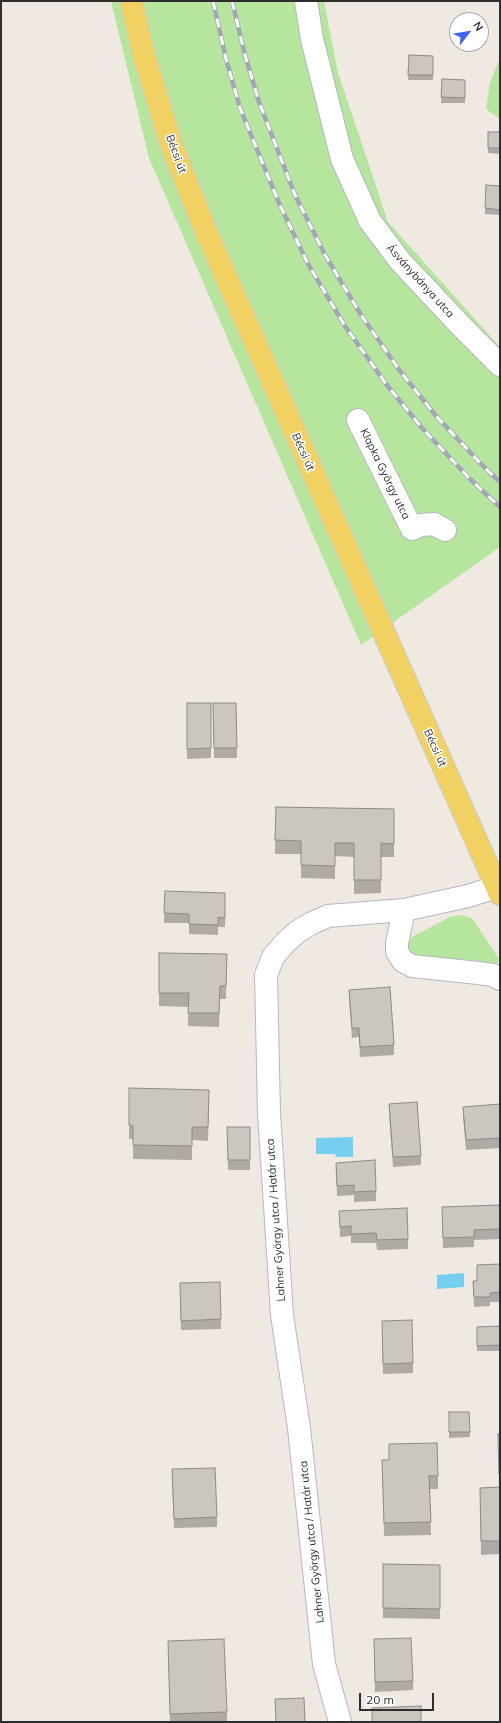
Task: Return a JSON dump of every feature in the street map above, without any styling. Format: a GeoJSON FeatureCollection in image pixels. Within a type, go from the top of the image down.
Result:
{"type":"FeatureCollection","features":[{"type":"Feature","properties":{"kind":"main road","name":"Bécsi út"},"geometry":{"type":"LineString","coordinates":[[132,1],[142,52],[171,144],[207,234],[498,890]]}},
{"type":"Feature","properties":{"kind":"street","name":"Ásványbánya utca"},"geometry":{"type":"LineString","coordinates":[[306,1],[312,39],[342,159],[370,221],[400,261],[462,327],[500,364]]}},
{"type":"Feature","properties":{"kind":"street","name":"Klapka György utca"},"geometry":{"type":"LineString","coordinates":[[358,420],[412,529],[421,525],[434,524],[445,530]]}},
{"type":"Feature","properties":{"kind":"street","name":"Lahner György utca / Határ utca"},"geometry":{"type":"LineString","coordinates":[[340,1722],[324,1664],[299,1428],[282,1315],[269,1113],[266,975],[273,957],[286,942],[312,923],[328,916],[404,910],[498,890]]}},
{"type":"Feature","properties":{"kind":"street"},"geometry":{"type":"LineString","coordinates":[[404,910],[397,942],[397,952],[403,961],[412,966],[493,975],[500,979]]}},
{"type":"Feature","properties":{"kind":"green space"},"geometry":{"type":"Polygon","coordinates":[[[111,1],[324,1],[338,73],[388,222],[500,347],[500,547],[361,645],[149,158],[111,1]]]}},
{"type":"Feature","properties":{"kind":"green space"},"geometry":{"type":"Polygon","coordinates":[[[500,58],[500,119],[486,109],[490,83],[500,58]]]}},
{"type":"Feature","properties":{"kind":"green space"},"geometry":{"type":"Polygon","coordinates":[[[461,915],[472,918],[499,959],[497,964],[417,956],[410,952],[407,945],[412,937],[450,917],[461,915]]]}},
{"type":"Feature","properties":{"kind":"water"},"geometry":{"type":"Polygon","coordinates":[[[353,1137],[353,1157],[336,1157],[335,1154],[316,1154],[316,1138],[353,1137]]]}},
{"type":"Feature","properties":{"kind":"water"},"geometry":{"type":"Polygon","coordinates":[[[464,1273],[464,1287],[437,1289],[437,1275],[464,1273]]]}},
{"type":"Feature","properties":{"kind":"building"},"geometry":{"type":"Polygon","coordinates":[[[409,55],[433,56],[433,75],[408,75],[409,55]]]}},
{"type":"Feature","properties":{"kind":"building"},"geometry":{"type":"Polygon","coordinates":[[[442,79],[465,80],[465,98],[441,97],[442,79]]]}},
{"type":"Feature","properties":{"kind":"building"},"geometry":{"type":"Polygon","coordinates":[[[488,132],[500,132],[500,148],[488,148],[488,132]]]}},
{"type":"Feature","properties":{"kind":"building"},"geometry":{"type":"Polygon","coordinates":[[[486,185],[500,186],[500,210],[485,208],[486,185]]]}},
{"type":"Feature","properties":{"kind":"building"},"geometry":{"type":"Polygon","coordinates":[[[187,703],[211,703],[211,748],[187,749],[187,703]]]}},
{"type":"Feature","properties":{"kind":"building"},"geometry":{"type":"Polygon","coordinates":[[[213,703],[236,703],[237,748],[214,748],[213,703]]]}},
{"type":"Feature","properties":{"kind":"building"},"geometry":{"type":"Polygon","coordinates":[[[276,807],[394,809],[394,844],[381,843],[381,880],[354,880],[354,843],[335,843],[335,866],[301,865],[301,841],[275,840],[276,807]]]}},
{"type":"Feature","properties":{"kind":"building"},"geometry":{"type":"Polygon","coordinates":[[[165,891],[225,893],[225,918],[218,917],[218,925],[189,924],[189,914],[164,913],[165,891]]]}},
{"type":"Feature","properties":{"kind":"building"},"geometry":{"type":"Polygon","coordinates":[[[159,953],[227,954],[226,986],[220,986],[219,1013],[188,1013],[189,993],[159,993],[159,953]]]}},
{"type":"Feature","properties":{"kind":"building"},"geometry":{"type":"Polygon","coordinates":[[[390,987],[394,1045],[360,1047],[359,1028],[352,1028],[349,990],[390,987]]]}},
{"type":"Feature","properties":{"kind":"building"},"geometry":{"type":"Polygon","coordinates":[[[129,1088],[209,1090],[208,1127],[192,1127],[192,1146],[133,1145],[133,1126],[129,1125],[129,1088]]]}},
{"type":"Feature","properties":{"kind":"building"},"geometry":{"type":"Polygon","coordinates":[[[417,1102],[421,1156],[393,1157],[389,1104],[417,1102]]]}},
{"type":"Feature","properties":{"kind":"building"},"geometry":{"type":"Polygon","coordinates":[[[500,1104],[500,1138],[466,1140],[463,1107],[500,1104]]]}},
{"type":"Feature","properties":{"kind":"building"},"geometry":{"type":"Polygon","coordinates":[[[227,1127],[250,1127],[250,1160],[228,1160],[227,1127]]]}},
{"type":"Feature","properties":{"kind":"building"},"geometry":{"type":"Polygon","coordinates":[[[375,1160],[376,1191],[354,1192],[354,1185],[337,1186],[336,1163],[375,1160]]]}},
{"type":"Feature","properties":{"kind":"building"},"geometry":{"type":"Polygon","coordinates":[[[500,1205],[500,1229],[474,1230],[474,1237],[443,1238],[442,1207],[500,1205]]]}},
{"type":"Feature","properties":{"kind":"building"},"geometry":{"type":"Polygon","coordinates":[[[407,1208],[408,1239],[377,1240],[376,1233],[351,1234],[351,1226],[340,1227],[339,1211],[407,1208]]]}},
{"type":"Feature","properties":{"kind":"building"},"geometry":{"type":"Polygon","coordinates":[[[500,1264],[500,1292],[490,1293],[490,1297],[474,1297],[473,1281],[477,1281],[477,1265],[500,1264]]]}},
{"type":"Feature","properties":{"kind":"building"},"geometry":{"type":"Polygon","coordinates":[[[220,1282],[221,1319],[181,1321],[180,1283],[220,1282]]]}},
{"type":"Feature","properties":{"kind":"building"},"geometry":{"type":"Polygon","coordinates":[[[412,1320],[413,1363],[383,1364],[382,1321],[412,1320]]]}},
{"type":"Feature","properties":{"kind":"building"},"geometry":{"type":"Polygon","coordinates":[[[500,1326],[500,1345],[477,1346],[477,1327],[500,1326]]]}},
{"type":"Feature","properties":{"kind":"building"},"geometry":{"type":"Polygon","coordinates":[[[449,1412],[469,1412],[470,1432],[449,1432],[449,1412]]]}},
{"type":"Feature","properties":{"kind":"building"},"geometry":{"type":"Polygon","coordinates":[[[498,1434],[500,1434],[500,1474],[499,1474],[498,1434]]]}},
{"type":"Feature","properties":{"kind":"building"},"geometry":{"type":"Polygon","coordinates":[[[437,1443],[438,1476],[429,1476],[431,1522],[384,1523],[382,1460],[389,1460],[389,1444],[437,1443]]]}},
{"type":"Feature","properties":{"kind":"building"},"geometry":{"type":"Polygon","coordinates":[[[215,1468],[217,1517],[174,1519],[172,1469],[215,1468]]]}},
{"type":"Feature","properties":{"kind":"building"},"geometry":{"type":"Polygon","coordinates":[[[500,1487],[500,1541],[481,1541],[480,1488],[500,1487]]]}},
{"type":"Feature","properties":{"kind":"building"},"geometry":{"type":"Polygon","coordinates":[[[383,1564],[440,1565],[440,1609],[383,1608],[383,1564]]]}},
{"type":"Feature","properties":{"kind":"building"},"geometry":{"type":"Polygon","coordinates":[[[411,1638],[413,1681],[375,1682],[374,1639],[411,1638]]]}},
{"type":"Feature","properties":{"kind":"building"},"geometry":{"type":"Polygon","coordinates":[[[224,1639],[227,1712],[170,1714],[168,1641],[224,1639]]]}},
{"type":"Feature","properties":{"kind":"building"},"geometry":{"type":"Polygon","coordinates":[[[304,1698],[305,1722],[276,1722],[275,1699],[304,1698]]]}},
{"type":"Feature","properties":{"kind":"building"},"geometry":{"type":"Polygon","coordinates":[[[421,1706],[421,1722],[372,1722],[372,1708],[421,1706]]]}},
{"type":"Feature","properties":{"kind":"railway"},"geometry":{"type":"LineString","coordinates":[[213,1],[226,59],[240,108],[279,203],[308,264],[345,326],[386,384],[422,428],[471,480],[500,507]]}},
{"type":"Feature","properties":{"kind":"railway"},"geometry":{"type":"LineString","coordinates":[[232,1],[245,55],[259,102],[295,195],[325,255],[361,315],[400,371],[436,416],[500,482]]}}]}
